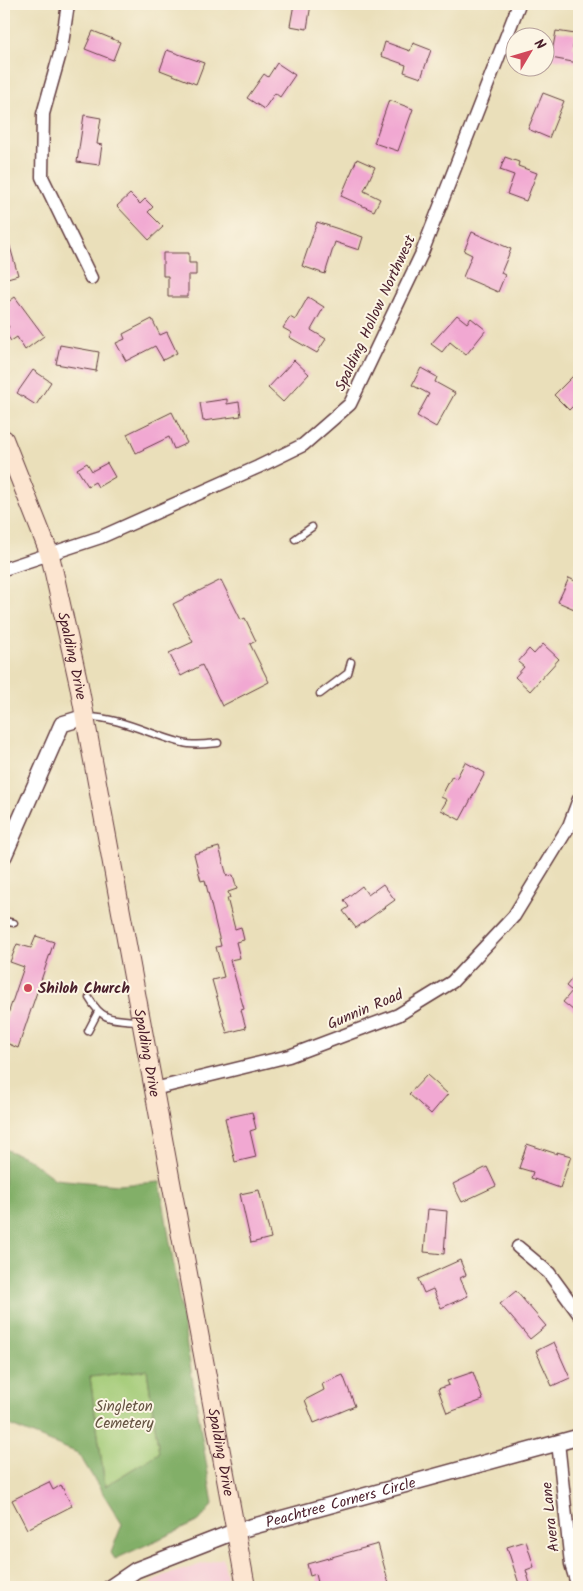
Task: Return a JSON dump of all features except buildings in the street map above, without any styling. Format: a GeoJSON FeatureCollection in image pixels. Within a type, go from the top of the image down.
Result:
{"type":"FeatureCollection","features":[{"type":"Feature","properties":{"kind":"main road","name":"Spalding Drive"},"geometry":{"type":"LineString","coordinates":[[4,439],[50,555],[85,717],[246,1587]]}},
{"type":"Feature","properties":{"kind":"street"},"geometry":{"type":"LineString","coordinates":[[68,4],[61,50],[44,114],[42,177],[91,278]]}},
{"type":"Feature","properties":{"kind":"street","name":"Spalding Hollow Northwest"},"geometry":{"type":"LineString","coordinates":[[4,569],[50,555],[109,533],[303,445],[350,404],[421,255],[518,4]]}},
{"type":"Feature","properties":{"kind":"street"},"geometry":{"type":"LineString","coordinates":[[4,856],[62,724],[85,717]]}},
{"type":"Feature","properties":{"kind":"street","name":"Gunnin Road"},"geometry":{"type":"LineString","coordinates":[[154,1089],[298,1052],[398,1015],[452,982],[514,916],[569,826],[579,799]]}},
{"type":"Feature","properties":{"kind":"street"},"geometry":{"type":"LineString","coordinates":[[518,1247],[549,1273],[579,1314]]}},
{"type":"Feature","properties":{"kind":"street","name":"Peachtree Corners Circle"},"geometry":{"type":"LineString","coordinates":[[111,1587],[136,1570],[236,1531],[579,1436]]}},
{"type":"Feature","properties":{"kind":"street","name":"Avera Lane"},"geometry":{"type":"LineString","coordinates":[[558,1442],[571,1564],[578,1587]]}},
{"type":"Feature","properties":{"kind":"lane"},"geometry":{"type":"LineString","coordinates":[[295,538],[312,527]]}},
{"type":"Feature","properties":{"kind":"lane"},"geometry":{"type":"LineString","coordinates":[[320,694],[348,673],[351,662]]}},
{"type":"Feature","properties":{"kind":"lane"},"geometry":{"type":"LineString","coordinates":[[85,717],[98,717],[136,726],[184,744],[218,744]]}},
{"type":"Feature","properties":{"kind":"lane"},"geometry":{"type":"LineString","coordinates":[[4,921],[14,923]]}},
{"type":"Feature","properties":{"kind":"lane"},"geometry":{"type":"LineString","coordinates":[[90,998],[98,1012],[112,1018],[142,1021]]}},
{"type":"Feature","properties":{"kind":"lane"},"geometry":{"type":"LineString","coordinates":[[88,1032],[98,1012]]}},
{"type":"Feature","properties":{"kind":"shaded area"},"geometry":{"type":"Polygon","coordinates":[[[223,1558],[229,1587],[144,1587],[165,1575],[223,1558]]]}},
{"type":"Feature","properties":{"kind":"green space"},"geometry":{"type":"Polygon","coordinates":[[[4,1149],[27,1158],[55,1179],[117,1185],[160,1182],[213,1504],[199,1521],[115,1559],[111,1553],[122,1524],[78,1453],[4,1423],[4,1149]],[[147,1370],[90,1377],[105,1486],[159,1453],[147,1370]]]}},
{"type":"Feature","properties":{"kind":"green space","name":"Singleton Cemetery"},"geometry":{"type":"Polygon","coordinates":[[[147,1370],[159,1453],[105,1486],[90,1377],[147,1370]]]}},
{"type":"Feature","properties":{"kind":"place","name":"Shiloh Church"},"geometry":{"type":"Point","coordinates":[28,988]}}]}
